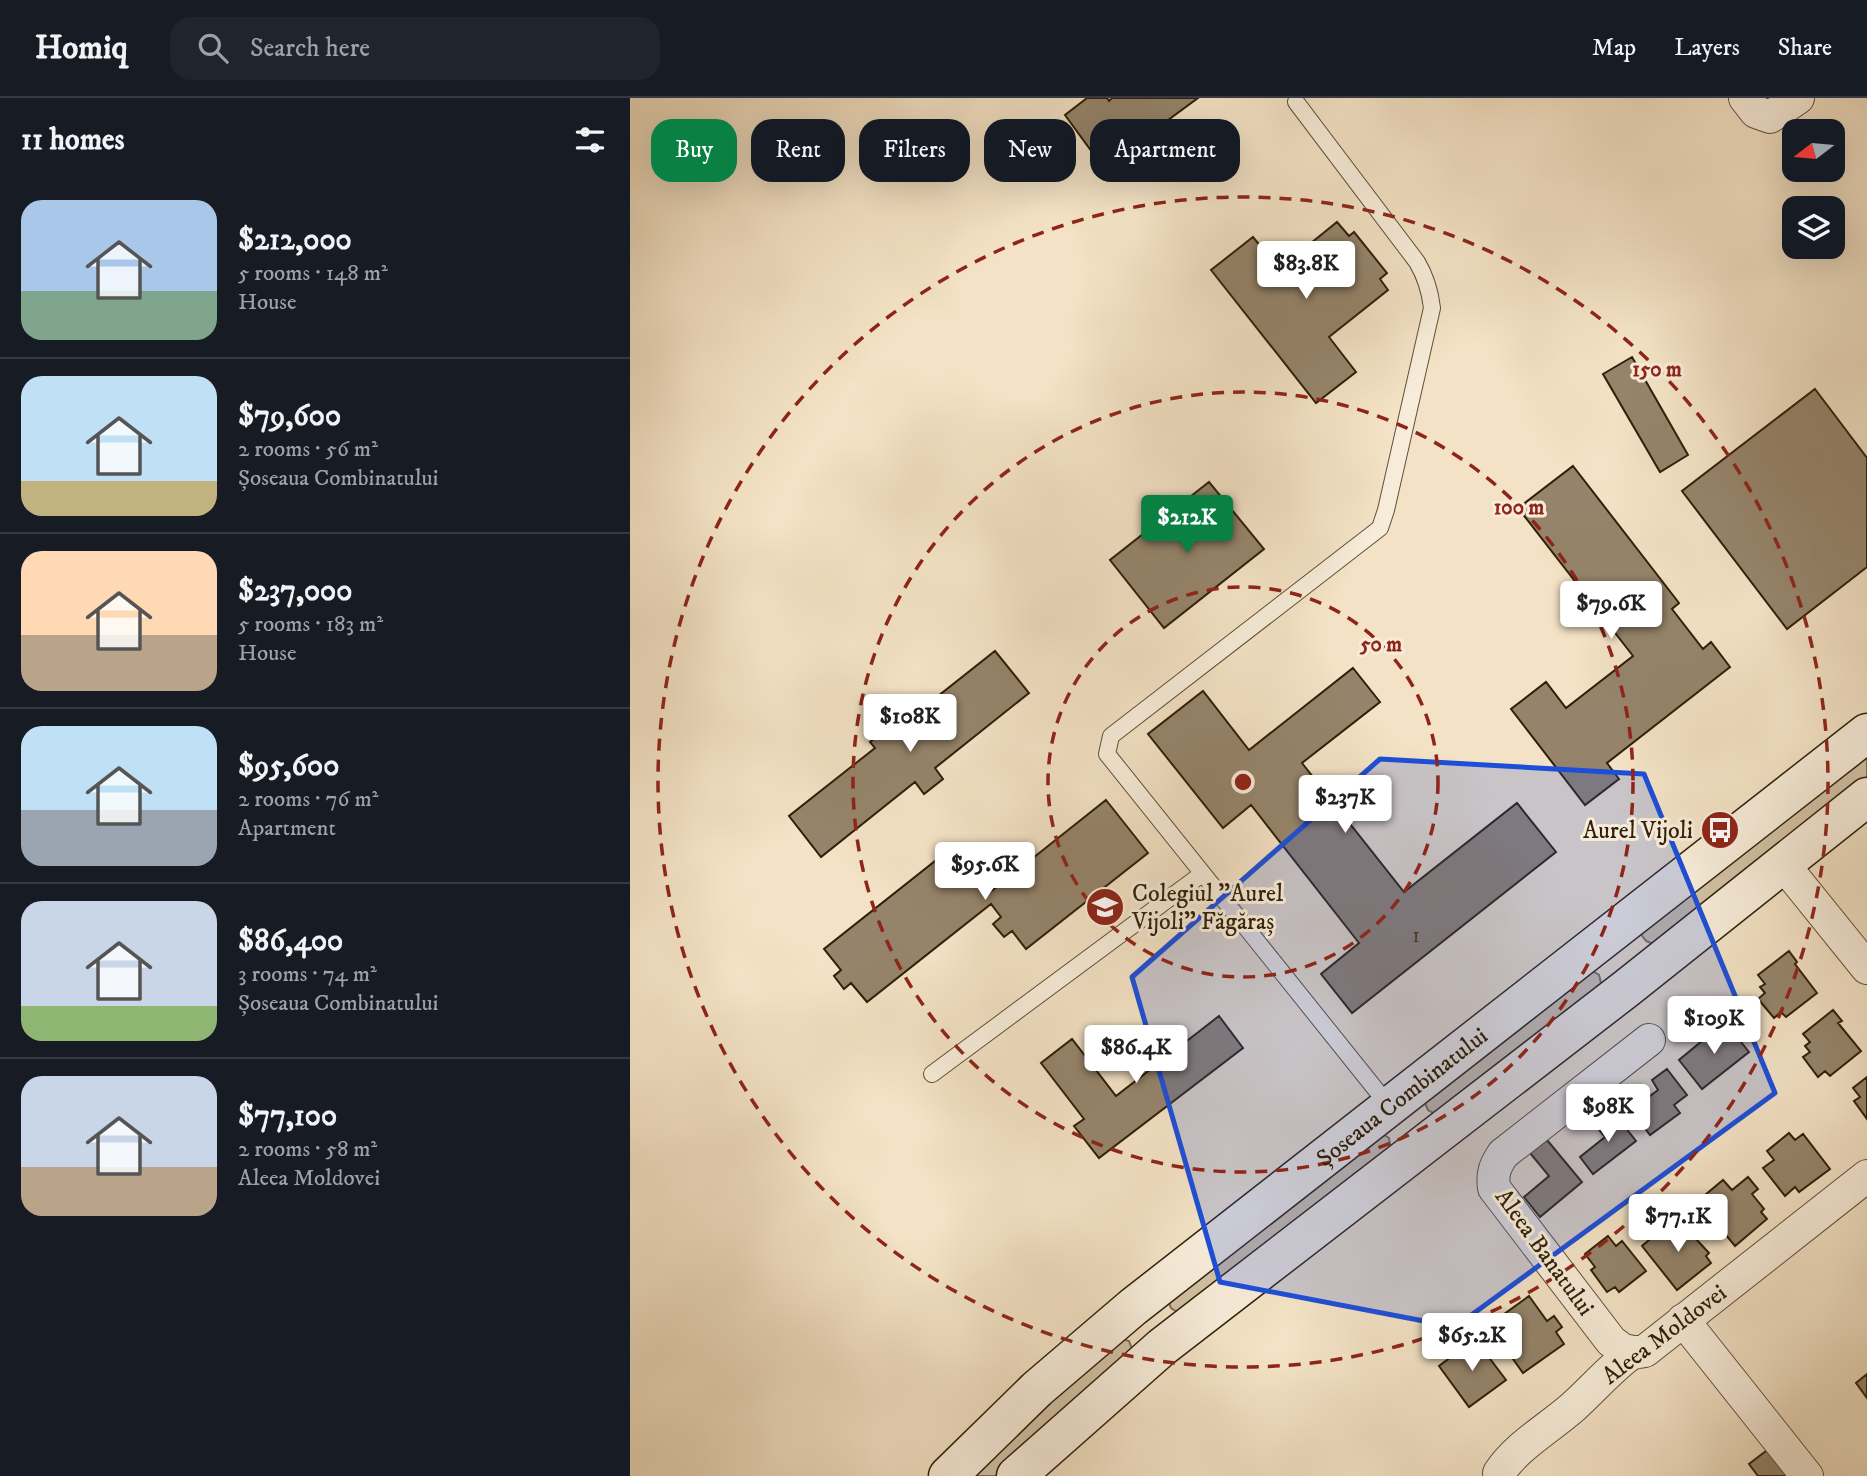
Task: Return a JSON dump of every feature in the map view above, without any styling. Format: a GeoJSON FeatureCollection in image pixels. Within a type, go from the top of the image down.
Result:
{"type":"FeatureCollection","features":[{"type":"Feature","properties":{"kind":"main road","name":"Șoseaua Combinatului"},"geometry":{"type":"LineString","coordinates":[[948,1476],[1037,1389],[1133,1307],[1867,733]]}},
{"type":"Feature","properties":{"kind":"main road"},"geometry":{"type":"LineString","coordinates":[[1016,1476],[1162,1347],[1627,988],[1867,797]]}},
{"type":"Feature","properties":{"kind":"main road"},"geometry":{"type":"LineString","coordinates":[[1594,946],[1627,988]]}},
{"type":"Feature","properties":{"kind":"main road"},"geometry":{"type":"LineString","coordinates":[[1389,1106],[1420,1148]]}},
{"type":"Feature","properties":{"kind":"main road"},"geometry":{"type":"LineString","coordinates":[[1133,1307],[1162,1347]]}},
{"type":"Feature","properties":{"kind":"street"},"geometry":{"type":"LineString","coordinates":[[1745,98],[1756,112],[1770,117],[1798,98]]}},
{"type":"Feature","properties":{"kind":"street"},"geometry":{"type":"LineString","coordinates":[[1783,864],[1867,968]]}},
{"type":"Feature","properties":{"kind":"street","name":"Aleea Banatului"},"geometry":{"type":"LineString","coordinates":[[1633,1352],[1623,1350],[1611,1341],[1494,1188],[1493,1177],[1494,1167],[1503,1154],[1649,1040]]}},
{"type":"Feature","properties":{"kind":"street","name":"Aleea Moldovei"},"geometry":{"type":"LineString","coordinates":[[1499,1473],[1507,1461],[1528,1441],[1571,1409],[1633,1352],[1645,1351],[1867,1176]]}},
{"type":"Feature","properties":{"kind":"street"},"geometry":{"type":"LineString","coordinates":[[1683,1320],[1807,1476]]}},
{"type":"Feature","properties":{"kind":"lane"},"geometry":{"type":"LineString","coordinates":[[1296,102],[1417,262],[1428,284],[1432,308],[1386,510],[1380,528],[1111,736],[1107,754],[1389,1106]]}},
{"type":"Feature","properties":{"kind":"lane"},"geometry":{"type":"LineString","coordinates":[[932,1074],[1202,874]]}},
{"type":"Feature","properties":{"kind":"highlighted area"},"geometry":{"type":"Polygon","coordinates":[[[1380,759],[1644,774],[1775,1093],[1455,1327],[1220,1282],[1132,977],[1380,759]]]}},
{"type":"Feature","properties":{"kind":"shaded area"},"geometry":{"type":"Polygon","coordinates":[[[1867,751],[1867,783],[1655,945],[1646,941],[1640,933],[1867,751]]]}},
{"type":"Feature","properties":{"kind":"shaded area"},"geometry":{"type":"Polygon","coordinates":[[[1591,970],[1599,975],[1602,987],[1437,1115],[1428,1110],[1424,1101],[1591,970]]]}},
{"type":"Feature","properties":{"kind":"shaded area"},"geometry":{"type":"Polygon","coordinates":[[[1381,1133],[1389,1138],[1391,1150],[1180,1314],[1171,1308],[1168,1300],[1381,1133]]]}},
{"type":"Feature","properties":{"kind":"shaded area"},"geometry":{"type":"Polygon","coordinates":[[[1122,1339],[1129,1341],[1132,1349],[1001,1476],[966,1476],[1122,1339]]]}},
{"type":"Feature","properties":{"kind":"building"},"geometry":{"type":"Polygon","coordinates":[[[1087,98],[1107,98],[1109,101],[1112,98],[1198,98],[1170,119],[1090,119],[1090,149],[1076,130],[1076,119],[1068,119],[1065,115],[1087,98]]]}},
{"type":"Feature","properties":{"kind":"building"},"geometry":{"type":"Polygon","coordinates":[[[1337,222],[1349,236],[1354,232],[1387,273],[1380,279],[1388,290],[1329,337],[1356,372],[1316,403],[1211,270],[1253,237],[1279,269],[1337,222]]]}},
{"type":"Feature","properties":{"kind":"building"},"geometry":{"type":"Polygon","coordinates":[[[1632,357],[1688,455],[1660,472],[1603,374],[1632,357]]]}},
{"type":"Feature","properties":{"kind":"building"},"geometry":{"type":"Polygon","coordinates":[[[1815,389],[1867,458],[1867,567],[1787,629],[1682,491],[1815,389]]]}},
{"type":"Feature","properties":{"kind":"building"},"geometry":{"type":"Polygon","coordinates":[[[1573,466],[1679,603],[1672,609],[1703,649],[1711,642],[1730,667],[1607,763],[1619,779],[1585,805],[1511,709],[1546,682],[1566,708],[1633,656],[1518,508],[1573,466]]]}},
{"type":"Feature","properties":{"kind":"building"},"geometry":{"type":"Polygon","coordinates":[[[1209,482],[1264,549],[1164,628],[1110,560],[1209,482]]]}},
{"type":"Feature","properties":{"kind":"building"},"geometry":{"type":"Polygon","coordinates":[[[995,651],[1029,693],[935,768],[943,779],[924,794],[915,782],[821,857],[789,816],[875,748],[870,742],[906,714],[909,719],[995,651]]]}},
{"type":"Feature","properties":{"kind":"building"},"geometry":{"type":"Polygon","coordinates":[[[1353,668],[1380,702],[1302,763],[1404,892],[1517,803],[1556,852],[1352,1013],[1321,974],[1359,943],[1251,805],[1223,828],[1148,734],[1203,691],[1249,750],[1353,668]]]}},
{"type":"Feature","properties":{"kind":"building"},"geometry":{"type":"Polygon","coordinates":[[[1106,800],[1148,853],[1026,949],[1012,931],[1004,937],[993,924],[1001,917],[991,904],[867,1002],[851,983],[844,989],[834,976],[841,970],[824,949],[949,850],[985,896],[1106,800]]]}},
{"type":"Feature","properties":{"kind":"building"},"geometry":{"type":"Polygon","coordinates":[[[1789,951],[1797,962],[1795,964],[1817,993],[1786,1017],[1781,1012],[1774,1018],[1758,999],[1765,993],[1760,987],[1765,984],[1758,975],[1789,951]]]}},
{"type":"Feature","properties":{"kind":"building"},"geometry":{"type":"Polygon","coordinates":[[[1833,1010],[1842,1021],[1838,1023],[1861,1051],[1830,1076],[1825,1071],[1818,1077],[1803,1057],[1810,1052],[1805,1046],[1810,1042],[1803,1034],[1833,1010]]]}},
{"type":"Feature","properties":{"kind":"building"},"geometry":{"type":"Polygon","coordinates":[[[1219,1016],[1243,1048],[1099,1158],[1074,1126],[1084,1119],[1041,1063],[1072,1039],[1116,1096],[1219,1016]]]}},
{"type":"Feature","properties":{"kind":"building"},"geometry":{"type":"Polygon","coordinates":[[[1725,1022],[1749,1052],[1702,1089],[1679,1060],[1725,1022]]]}},
{"type":"Feature","properties":{"kind":"building"},"geometry":{"type":"Polygon","coordinates":[[[1667,1069],[1687,1095],[1674,1105],[1680,1113],[1650,1135],[1631,1110],[1658,1090],[1652,1080],[1667,1069]]]}},
{"type":"Feature","properties":{"kind":"building"},"geometry":{"type":"Polygon","coordinates":[[[1867,1077],[1867,1119],[1854,1101],[1860,1097],[1853,1088],[1867,1077]]]}},
{"type":"Feature","properties":{"kind":"building"},"geometry":{"type":"Polygon","coordinates":[[[1614,1113],[1636,1141],[1593,1174],[1580,1157],[1605,1137],[1596,1126],[1614,1113]]]}},
{"type":"Feature","properties":{"kind":"building"},"geometry":{"type":"Polygon","coordinates":[[[1789,1133],[1795,1140],[1803,1134],[1830,1169],[1799,1192],[1795,1187],[1785,1196],[1763,1168],[1774,1160],[1767,1151],[1789,1133]]]}},
{"type":"Feature","properties":{"kind":"building"},"geometry":{"type":"Polygon","coordinates":[[[1547,1140],[1582,1182],[1540,1217],[1524,1197],[1549,1176],[1530,1153],[1547,1140]]]}},
{"type":"Feature","properties":{"kind":"building"},"geometry":{"type":"Polygon","coordinates":[[[1748,1177],[1758,1189],[1752,1194],[1764,1209],[1761,1212],[1767,1219],[1735,1246],[1698,1201],[1723,1180],[1732,1190],[1748,1177]]]}},
{"type":"Feature","properties":{"kind":"building"},"geometry":{"type":"Polygon","coordinates":[[[1692,1221],[1702,1233],[1696,1239],[1709,1253],[1706,1256],[1711,1263],[1677,1290],[1642,1246],[1668,1224],[1677,1234],[1692,1221]]]}},
{"type":"Feature","properties":{"kind":"building"},"geometry":{"type":"Polygon","coordinates":[[[1608,1236],[1616,1246],[1622,1241],[1646,1271],[1619,1292],[1615,1287],[1607,1292],[1591,1270],[1595,1267],[1585,1254],[1608,1236]]]}},
{"type":"Feature","properties":{"kind":"building"},"geometry":{"type":"Polygon","coordinates":[[[1529,1296],[1547,1321],[1554,1316],[1562,1327],[1556,1332],[1564,1344],[1523,1373],[1489,1325],[1529,1296]]]}},
{"type":"Feature","properties":{"kind":"building"},"geometry":{"type":"Polygon","coordinates":[[[1475,1339],[1506,1380],[1469,1407],[1439,1366],[1475,1339]]]}},
{"type":"Feature","properties":{"kind":"building"},"geometry":{"type":"Polygon","coordinates":[[[1867,1374],[1867,1398],[1856,1383],[1867,1374]]]}},
{"type":"Feature","properties":{"kind":"building"},"geometry":{"type":"Polygon","coordinates":[[[1770,1448],[1792,1476],[1758,1476],[1749,1464],[1770,1448]]]}},
{"type":"Feature","properties":{"kind":"place","name":"Aurel Vijoli"},"geometry":{"type":"Point","coordinates":[1720,830]}},
{"type":"Feature","properties":{"kind":"place","name":"Colegiul \"Aurel Vijoli\" Făgăraș"},"geometry":{"type":"Point","coordinates":[1105,907]}}]}
